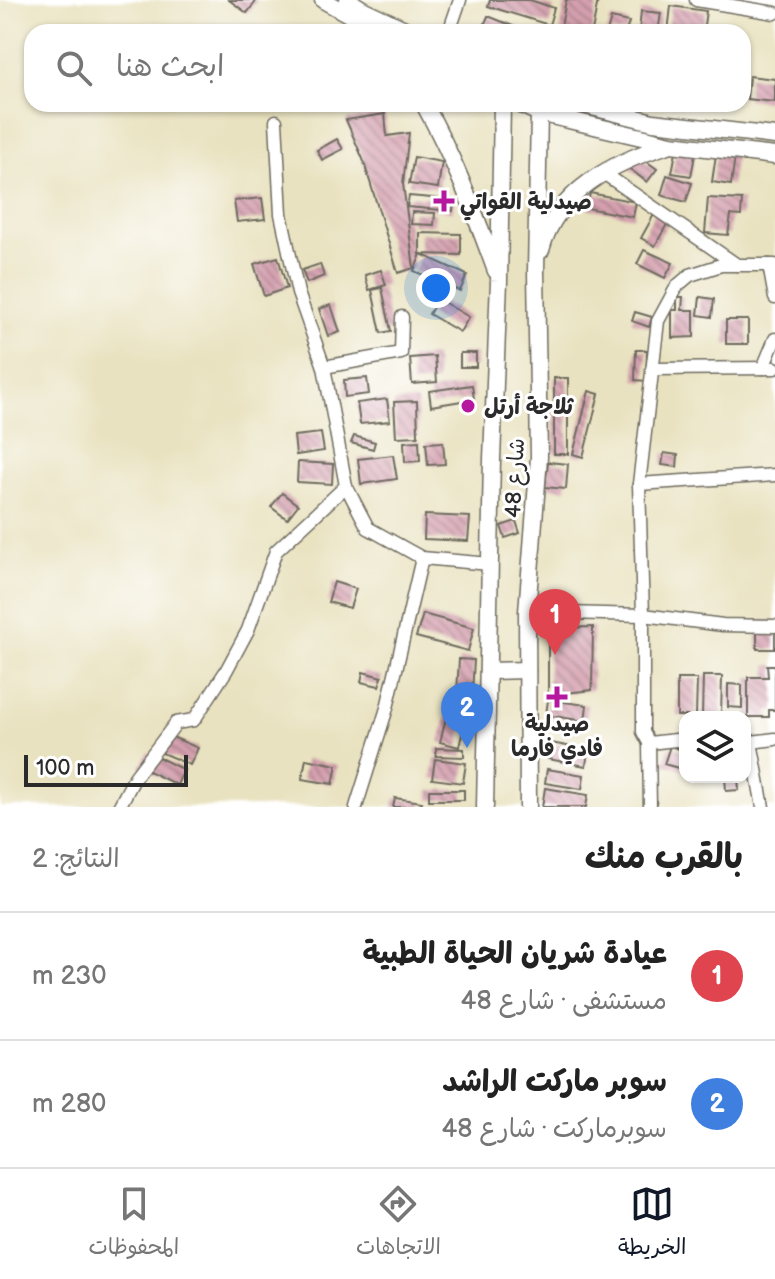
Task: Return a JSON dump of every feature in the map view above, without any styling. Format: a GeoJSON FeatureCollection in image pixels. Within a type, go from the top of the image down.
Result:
{"type":"FeatureCollection","features":[{"type":"Feature","properties":{"kind":"main road"},"geometry":{"type":"LineString","coordinates":[[323,0],[365,24]]}},
{"type":"Feature","properties":{"kind":"main road"},"geometry":{"type":"LineString","coordinates":[[348,0],[394,24]]}},
{"type":"Feature","properties":{"kind":"main road"},"geometry":{"type":"LineString","coordinates":[[429,112],[470,200],[499,281]]}},
{"type":"Feature","properties":{"kind":"main road","name":"شارع 48"},"geometry":{"type":"LineString","coordinates":[[485,807],[502,112]]}},
{"type":"Feature","properties":{"kind":"main road","name":"شارع 48"},"geometry":{"type":"LineString","coordinates":[[528,807],[527,612],[539,457],[536,271],[540,112]]}},
{"type":"Feature","properties":{"kind":"main road"},"geometry":{"type":"LineString","coordinates":[[555,112],[671,144],[775,156]]}},
{"type":"Feature","properties":{"kind":"main road"},"geometry":{"type":"LineString","coordinates":[[612,112],[653,122],[775,136]]}},
{"type":"Feature","properties":{"kind":"main road"},"geometry":{"type":"LineString","coordinates":[[536,271],[545,236],[566,203],[602,172],[636,155],[671,144]]}},
{"type":"Feature","properties":{"kind":"main road"},"geometry":{"type":"LineString","coordinates":[[488,671],[527,670]]}},
{"type":"Feature","properties":{"kind":"street"},"geometry":{"type":"LineString","coordinates":[[452,24],[460,0]]}},
{"type":"Feature","properties":{"kind":"street"},"geometry":{"type":"LineString","coordinates":[[696,0],[775,13]]}},
{"type":"Feature","properties":{"kind":"street"},"geometry":{"type":"LineString","coordinates":[[276,121],[281,214],[298,293],[324,367],[346,486],[368,528],[422,558],[490,564]]}},
{"type":"Feature","properties":{"kind":"street"},"geometry":{"type":"LineString","coordinates":[[602,172],[737,265]]}},
{"type":"Feature","properties":{"kind":"street"},"geometry":{"type":"LineString","coordinates":[[650,807],[649,743],[643,732],[639,484],[658,321],[677,286],[690,275],[721,265],[772,265],[775,298]]}},
{"type":"Feature","properties":{"kind":"street"},"geometry":{"type":"LineString","coordinates":[[324,367],[401,353],[402,317]]}},
{"type":"Feature","properties":{"kind":"street"},"geometry":{"type":"LineString","coordinates":[[652,369],[769,368],[775,339]]}},
{"type":"Feature","properties":{"kind":"street"},"geometry":{"type":"LineString","coordinates":[[639,484],[775,475]]}},
{"type":"Feature","properties":{"kind":"street"},"geometry":{"type":"LineString","coordinates":[[119,807],[135,777],[176,723],[194,720],[226,671],[248,630],[276,551],[346,486]]}},
{"type":"Feature","properties":{"kind":"street"},"geometry":{"type":"LineString","coordinates":[[356,807],[387,708],[422,558]]}},
{"type":"Feature","properties":{"kind":"street"},"geometry":{"type":"LineString","coordinates":[[527,612],[643,615],[723,625],[775,626]]}},
{"type":"Feature","properties":{"kind":"street"},"geometry":{"type":"LineString","coordinates":[[751,742],[775,739]]}},
{"type":"Feature","properties":{"kind":"street"},"geometry":{"type":"LineString","coordinates":[[649,743],[679,740]]}},
{"type":"Feature","properties":{"kind":"street"},"geometry":{"type":"LineString","coordinates":[[751,755],[763,807]]}},
{"type":"Feature","properties":{"kind":"building"},"geometry":{"type":"Polygon","coordinates":[[[229,0],[257,0],[247,13],[229,0]]]}},
{"type":"Feature","properties":{"kind":"building"},"geometry":{"type":"Polygon","coordinates":[[[490,0],[530,0],[554,8],[549,24],[546,24],[488,6],[490,0]]]}},
{"type":"Feature","properties":{"kind":"building"},"geometry":{"type":"Polygon","coordinates":[[[566,0],[598,0],[594,24],[562,24],[566,0]]]}},
{"type":"Feature","properties":{"kind":"building"},"geometry":{"type":"Polygon","coordinates":[[[671,6],[706,11],[704,24],[669,24],[671,6]]]}},
{"type":"Feature","properties":{"kind":"building"},"geometry":{"type":"Polygon","coordinates":[[[641,11],[661,13],[659,24],[640,24],[641,11]]]}},
{"type":"Feature","properties":{"kind":"building"},"geometry":{"type":"Polygon","coordinates":[[[488,16],[508,24],[484,24],[488,16]]]}},
{"type":"Feature","properties":{"kind":"building"},"geometry":{"type":"Polygon","coordinates":[[[611,18],[629,22],[628,24],[609,24],[611,18]]]}},
{"type":"Feature","properties":{"kind":"building"},"geometry":{"type":"Polygon","coordinates":[[[751,76],[775,79],[775,102],[751,99],[751,76]]]}},
{"type":"Feature","properties":{"kind":"building"},"geometry":{"type":"Polygon","coordinates":[[[385,114],[387,136],[409,133],[403,184],[414,268],[398,273],[363,159],[346,120],[385,114]]]}},
{"type":"Feature","properties":{"kind":"building"},"geometry":{"type":"Polygon","coordinates":[[[337,139],[343,149],[322,160],[317,150],[337,139]]]}},
{"type":"Feature","properties":{"kind":"building"},"geometry":{"type":"Polygon","coordinates":[[[677,146],[696,150],[691,176],[672,173],[677,146]]]}},
{"type":"Feature","properties":{"kind":"building"},"geometry":{"type":"Polygon","coordinates":[[[717,148],[736,150],[731,185],[712,182],[717,148]]]}},
{"type":"Feature","properties":{"kind":"building"},"geometry":{"type":"Polygon","coordinates":[[[631,150],[657,169],[647,182],[622,163],[631,150]]]}},
{"type":"Feature","properties":{"kind":"building"},"geometry":{"type":"Polygon","coordinates":[[[414,157],[442,162],[438,188],[409,184],[414,157]]]}},
{"type":"Feature","properties":{"kind":"building"},"geometry":{"type":"Polygon","coordinates":[[[667,175],[692,183],[686,202],[661,195],[667,175]]]}},
{"type":"Feature","properties":{"kind":"building"},"geometry":{"type":"Polygon","coordinates":[[[590,193],[636,202],[633,217],[587,208],[590,193]]]}},
{"type":"Feature","properties":{"kind":"building"},"geometry":{"type":"Polygon","coordinates":[[[409,196],[454,200],[453,211],[407,207],[409,196]]]}},
{"type":"Feature","properties":{"kind":"building"},"geometry":{"type":"Polygon","coordinates":[[[262,198],[265,219],[237,222],[234,201],[262,198]]]}},
{"type":"Feature","properties":{"kind":"building"},"geometry":{"type":"Polygon","coordinates":[[[708,198],[742,200],[741,216],[731,215],[728,235],[705,233],[708,198]]]}},
{"type":"Feature","properties":{"kind":"building"},"geometry":{"type":"Polygon","coordinates":[[[657,209],[671,217],[655,246],[641,238],[657,209]]]}},
{"type":"Feature","properties":{"kind":"building"},"geometry":{"type":"Polygon","coordinates":[[[412,212],[435,213],[434,225],[411,224],[412,212]]]}},
{"type":"Feature","properties":{"kind":"building"},"geometry":{"type":"Polygon","coordinates":[[[420,233],[461,234],[461,255],[420,254],[420,233]]]}},
{"type":"Feature","properties":{"kind":"building"},"geometry":{"type":"Polygon","coordinates":[[[644,250],[673,263],[665,278],[637,264],[644,250]]]}},
{"type":"Feature","properties":{"kind":"building"},"geometry":{"type":"Polygon","coordinates":[[[421,254],[467,275],[460,291],[414,271],[421,254]]]}},
{"type":"Feature","properties":{"kind":"building"},"geometry":{"type":"Polygon","coordinates":[[[278,257],[287,288],[264,296],[254,264],[278,257]]]}},
{"type":"Feature","properties":{"kind":"building"},"geometry":{"type":"Polygon","coordinates":[[[320,264],[324,276],[307,283],[302,270],[320,264]]]}},
{"type":"Feature","properties":{"kind":"building"},"geometry":{"type":"Polygon","coordinates":[[[381,270],[386,285],[369,290],[365,275],[381,270]]]}},
{"type":"Feature","properties":{"kind":"building"},"geometry":{"type":"Polygon","coordinates":[[[382,288],[391,331],[381,333],[372,290],[382,288]]]}},
{"type":"Feature","properties":{"kind":"building"},"geometry":{"type":"Polygon","coordinates":[[[677,297],[683,297],[682,310],[694,310],[694,337],[672,338],[672,310],[677,310],[677,297]]]}},
{"type":"Feature","properties":{"kind":"building"},"geometry":{"type":"Polygon","coordinates":[[[700,297],[714,299],[712,317],[698,315],[700,297]]]}},
{"type":"Feature","properties":{"kind":"building"},"geometry":{"type":"Polygon","coordinates":[[[438,299],[469,317],[460,332],[429,314],[438,299]]]}},
{"type":"Feature","properties":{"kind":"building"},"geometry":{"type":"Polygon","coordinates":[[[331,305],[340,332],[328,336],[319,309],[331,305]]]}},
{"type":"Feature","properties":{"kind":"building"},"geometry":{"type":"Polygon","coordinates":[[[635,312],[652,317],[649,327],[632,321],[635,312]]]}},
{"type":"Feature","properties":{"kind":"building"},"geometry":{"type":"Polygon","coordinates":[[[726,320],[748,320],[748,344],[726,344],[726,320]]]}},
{"type":"Feature","properties":{"kind":"building"},"geometry":{"type":"Polygon","coordinates":[[[636,350],[647,350],[646,381],[635,380],[636,350]]]}},
{"type":"Feature","properties":{"kind":"building"},"geometry":{"type":"Polygon","coordinates":[[[460,353],[476,353],[476,367],[460,367],[460,353]]]}},
{"type":"Feature","properties":{"kind":"building"},"geometry":{"type":"Polygon","coordinates":[[[435,356],[437,382],[412,384],[410,358],[435,356]]]}},
{"type":"Feature","properties":{"kind":"building"},"geometry":{"type":"Polygon","coordinates":[[[367,378],[369,394],[345,397],[344,380],[367,378]]]}},
{"type":"Feature","properties":{"kind":"building"},"geometry":{"type":"Polygon","coordinates":[[[554,378],[568,378],[568,454],[554,454],[554,378]]]}},
{"type":"Feature","properties":{"kind":"building"},"geometry":{"type":"Polygon","coordinates":[[[472,385],[474,399],[431,406],[429,391],[472,385]]]}},
{"type":"Feature","properties":{"kind":"building"},"geometry":{"type":"Polygon","coordinates":[[[589,391],[599,394],[583,457],[573,454],[589,391]]]}},
{"type":"Feature","properties":{"kind":"building"},"geometry":{"type":"Polygon","coordinates":[[[387,399],[390,421],[360,424],[357,403],[387,399]]]}},
{"type":"Feature","properties":{"kind":"building"},"geometry":{"type":"Polygon","coordinates":[[[417,401],[418,436],[396,437],[394,402],[417,401]]]}},
{"type":"Feature","properties":{"kind":"building"},"geometry":{"type":"Polygon","coordinates":[[[321,433],[324,451],[296,455],[294,436],[321,433]]]}},
{"type":"Feature","properties":{"kind":"building"},"geometry":{"type":"Polygon","coordinates":[[[354,436],[375,442],[373,449],[351,443],[354,436]]]}},
{"type":"Feature","properties":{"kind":"building"},"geometry":{"type":"Polygon","coordinates":[[[419,441],[420,461],[405,462],[404,442],[419,441]]]}},
{"type":"Feature","properties":{"kind":"building"},"geometry":{"type":"Polygon","coordinates":[[[443,442],[445,464],[428,465],[426,443],[443,442]]]}},
{"type":"Feature","properties":{"kind":"building"},"geometry":{"type":"Polygon","coordinates":[[[664,453],[678,455],[677,467],[662,465],[664,453]]]}},
{"type":"Feature","properties":{"kind":"building"},"geometry":{"type":"Polygon","coordinates":[[[393,455],[397,479],[361,484],[358,459],[393,455]]]}},
{"type":"Feature","properties":{"kind":"building"},"geometry":{"type":"Polygon","coordinates":[[[298,462],[333,464],[332,484],[297,482],[298,462]]]}},
{"type":"Feature","properties":{"kind":"building"},"geometry":{"type":"Polygon","coordinates":[[[548,462],[568,464],[566,489],[545,487],[548,462]]]}},
{"type":"Feature","properties":{"kind":"building"},"geometry":{"type":"Polygon","coordinates":[[[282,493],[298,505],[287,519],[271,507],[282,493]]]}},
{"type":"Feature","properties":{"kind":"building"},"geometry":{"type":"Polygon","coordinates":[[[425,515],[470,517],[468,541],[424,539],[425,515]]]}},
{"type":"Feature","properties":{"kind":"building"},"geometry":{"type":"Polygon","coordinates":[[[516,521],[520,533],[505,538],[501,526],[516,521]]]}},
{"type":"Feature","properties":{"kind":"building"},"geometry":{"type":"Polygon","coordinates":[[[334,582],[356,589],[350,608],[328,602],[334,582]]]}},
{"type":"Feature","properties":{"kind":"building"},"geometry":{"type":"Polygon","coordinates":[[[423,614],[474,628],[468,651],[416,637],[423,614]]]}},
{"type":"Feature","properties":{"kind":"building"},"geometry":{"type":"Polygon","coordinates":[[[757,621],[775,621],[775,649],[757,649],[757,621]]]}},
{"type":"Feature","properties":{"kind":"building"},"geometry":{"type":"Polygon","coordinates":[[[593,627],[592,690],[548,695],[548,636],[559,628],[593,627]]]}},
{"type":"Feature","properties":{"kind":"building"},"geometry":{"type":"Polygon","coordinates":[[[459,659],[474,660],[471,710],[456,709],[459,659]]]}},
{"type":"Feature","properties":{"kind":"building"},"geometry":{"type":"Polygon","coordinates":[[[767,665],[775,665],[775,710],[769,710],[769,717],[751,717],[751,711],[748,711],[748,677],[768,677],[767,665]]]}},
{"type":"Feature","properties":{"kind":"building"},"geometry":{"type":"Polygon","coordinates":[[[363,672],[382,677],[379,686],[361,682],[363,672]]]}},
{"type":"Feature","properties":{"kind":"building"},"geometry":{"type":"Polygon","coordinates":[[[703,676],[722,676],[721,711],[702,711],[703,676]]]}},
{"type":"Feature","properties":{"kind":"building"},"geometry":{"type":"Polygon","coordinates":[[[677,679],[697,679],[696,711],[679,711],[677,716],[677,679]]]}},
{"type":"Feature","properties":{"kind":"building"},"geometry":{"type":"Polygon","coordinates":[[[728,684],[742,685],[742,708],[728,707],[728,684]]]}},
{"type":"Feature","properties":{"kind":"building"},"geometry":{"type":"Polygon","coordinates":[[[548,700],[587,705],[585,721],[546,715],[548,700]]]}},
{"type":"Feature","properties":{"kind":"building"},"geometry":{"type":"Polygon","coordinates":[[[448,710],[467,714],[459,747],[440,742],[448,710]]]}},
{"type":"Feature","properties":{"kind":"building"},"geometry":{"type":"Polygon","coordinates":[[[170,736],[198,748],[190,765],[162,753],[170,736]]]}},
{"type":"Feature","properties":{"kind":"building"},"geometry":{"type":"Polygon","coordinates":[[[551,743],[588,750],[586,766],[548,759],[551,743]]]}},
{"type":"Feature","properties":{"kind":"building"},"geometry":{"type":"Polygon","coordinates":[[[670,746],[679,749],[679,768],[664,764],[670,746]]]}},
{"type":"Feature","properties":{"kind":"building"},"geometry":{"type":"Polygon","coordinates":[[[436,748],[464,749],[464,757],[436,756],[436,748]]]}},
{"type":"Feature","properties":{"kind":"building"},"geometry":{"type":"Polygon","coordinates":[[[148,752],[184,770],[177,785],[140,767],[148,752]]]}},
{"type":"Feature","properties":{"kind":"building"},"geometry":{"type":"Polygon","coordinates":[[[306,759],[337,765],[333,784],[302,779],[306,759]]]}},
{"type":"Feature","properties":{"kind":"building"},"geometry":{"type":"Polygon","coordinates":[[[435,759],[466,763],[463,783],[432,779],[435,759]]]}},
{"type":"Feature","properties":{"kind":"building"},"geometry":{"type":"Polygon","coordinates":[[[547,769],[584,775],[582,789],[545,783],[547,769]]]}},
{"type":"Feature","properties":{"kind":"building"},"geometry":{"type":"Polygon","coordinates":[[[725,783],[738,783],[739,790],[726,791],[725,783]]]}},
{"type":"Feature","properties":{"kind":"building"},"geometry":{"type":"Polygon","coordinates":[[[545,788],[588,795],[586,807],[542,807],[545,788]]]}},
{"type":"Feature","properties":{"kind":"building"},"geometry":{"type":"Polygon","coordinates":[[[429,790],[464,790],[464,800],[429,800],[429,790]]]}},
{"type":"Feature","properties":{"kind":"building"},"geometry":{"type":"Polygon","coordinates":[[[395,798],[422,802],[421,807],[393,807],[395,798]]]}},
{"type":"Feature","properties":{"kind":"place","name":"صيدلية القواتي"},"geometry":{"type":"Point","coordinates":[444,201]}},
{"type":"Feature","properties":{"kind":"place","name":"ثلاجة أرتل"},"geometry":{"type":"Point","coordinates":[468,406]}},
{"type":"Feature","properties":{"kind":"place","name":"عيادة شريان الحياة الطبية"},"geometry":{"type":"Point","coordinates":[555,655]}},
{"type":"Feature","properties":{"kind":"place","name":"صيدلية فادي فارما"},"geometry":{"type":"Point","coordinates":[557,697]}},
{"type":"Feature","properties":{"kind":"place","name":"سوبر ماركت الراشد"},"geometry":{"type":"Point","coordinates":[467,748]}}]}
